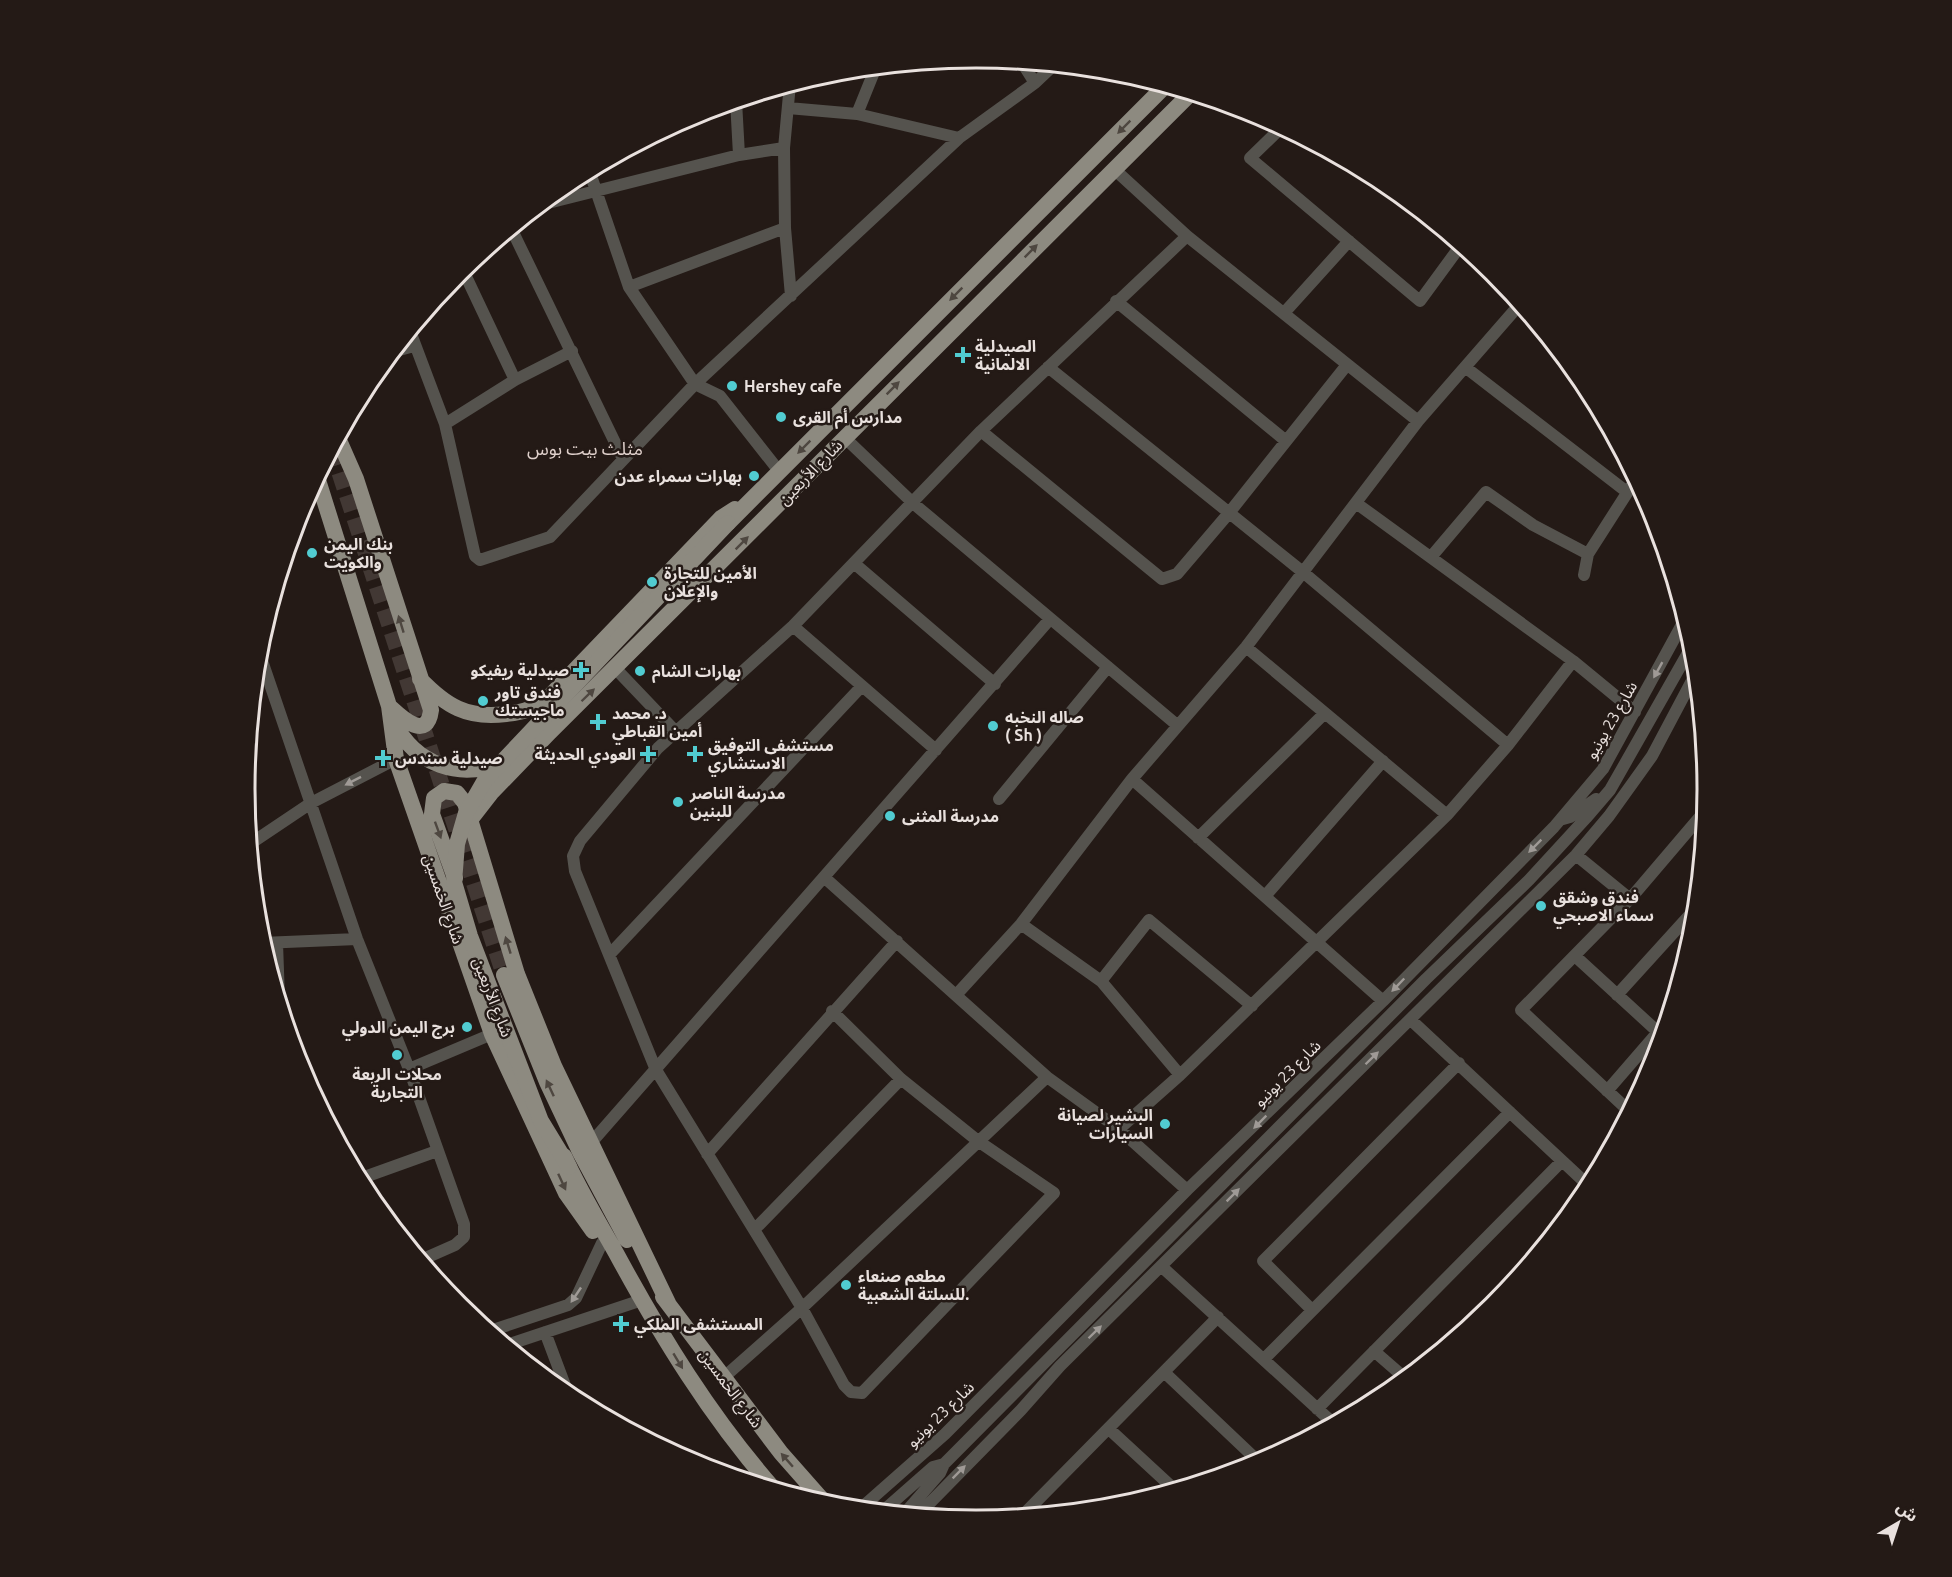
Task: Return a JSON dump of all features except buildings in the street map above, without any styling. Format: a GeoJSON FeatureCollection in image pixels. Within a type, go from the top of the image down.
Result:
{"type":"FeatureCollection","features":[{"type":"Feature","properties":{"kind":"main road","name":"شارع الأربعين"},"geometry":{"type":"LineString","coordinates":[[568,1167],[541,1121],[470,936],[454,882],[457,844],[466,813],[485,780],[751,499],[1160,91]]}},
{"type":"Feature","properties":{"kind":"main road","name":"شارع الأربعين"},"geometry":{"type":"LineString","coordinates":[[474,837],[470,820],[492,793],[549,733],[1185,99]]}},
{"type":"Feature","properties":{"kind":"main road"},"geometry":{"type":"LineString","coordinates":[[342,447],[356,479],[430,710],[425,723],[418,726],[410,725],[390,713]]}},
{"type":"Feature","properties":{"kind":"main road","name":"شارع الخمسين"},"geometry":{"type":"LineString","coordinates":[[321,489],[390,713],[396,759],[492,1034],[566,1193],[640,1296]]}},
{"type":"Feature","properties":{"kind":"main road"},"geometry":{"type":"LineString","coordinates":[[420,679],[435,695],[470,714],[508,714],[531,710],[548,698],[720,518],[751,499]]}},
{"type":"Feature","properties":{"kind":"main road"},"geometry":{"type":"LineString","coordinates":[[531,710],[528,719],[531,728],[539,734],[549,733]]}},
{"type":"Feature","properties":{"kind":"main road"},"geometry":{"type":"LineString","coordinates":[[390,713],[401,737],[413,750],[433,764],[457,770],[488,768],[532,751],[524,732],[508,714]]}},
{"type":"Feature","properties":{"kind":"main road"},"geometry":{"type":"LineString","coordinates":[[568,1167],[496,990],[432,814],[434,798],[444,791],[457,793],[465,803],[517,974],[554,1066],[669,1305]]}},
{"type":"Feature","properties":{"kind":"main road","name":"شارع الخمسين"},"geometry":{"type":"LineString","coordinates":[[504,975],[547,1082],[581,1154],[631,1248],[669,1305],[723,1378],[781,1453],[815,1491]]}},
{"type":"Feature","properties":{"kind":"main road","name":"شارع الخمسين"},"geometry":{"type":"LineString","coordinates":[[568,1167],[699,1396],[763,1477]]}},
{"type":"Feature","properties":{"kind":"street"},"geometry":{"type":"LineString","coordinates":[[1026,69],[1035,82]]}},
{"type":"Feature","properties":{"kind":"street"},"geometry":{"type":"LineString","coordinates":[[412,340],[445,424],[475,556],[480,560],[550,537],[695,384],[959,138],[1047,72]]}},
{"type":"Feature","properties":{"kind":"street"},"geometry":{"type":"LineString","coordinates":[[857,114],[873,75]]}},
{"type":"Feature","properties":{"kind":"street"},"geometry":{"type":"LineString","coordinates":[[789,92],[784,148],[785,228],[791,296]]}},
{"type":"Feature","properties":{"kind":"street"},"geometry":{"type":"LineString","coordinates":[[788,108],[857,114],[959,138]]}},
{"type":"Feature","properties":{"kind":"street"},"geometry":{"type":"LineString","coordinates":[[736,109],[739,155]]}},
{"type":"Feature","properties":{"kind":"street"},"geometry":{"type":"LineString","coordinates":[[1276,133],[1250,158],[1420,301],[1456,251]]}},
{"type":"Feature","properties":{"kind":"street"},"geometry":{"type":"LineString","coordinates":[[560,199],[739,155],[784,148]]}},
{"type":"Feature","properties":{"kind":"street"},"geometry":{"type":"LineString","coordinates":[[1114,169],[1187,236],[1346,366],[1418,421]]}},
{"type":"Feature","properties":{"kind":"street"},"geometry":{"type":"LineString","coordinates":[[592,179],[630,286],[695,384],[720,396],[779,471]]}},
{"type":"Feature","properties":{"kind":"street"},"geometry":{"type":"LineString","coordinates":[[630,286],[785,228]]}},
{"type":"Feature","properties":{"kind":"street"},"geometry":{"type":"LineString","coordinates":[[514,235],[623,459]]}},
{"type":"Feature","properties":{"kind":"street"},"geometry":{"type":"LineString","coordinates":[[832,1011],[901,1079],[978,1141],[1054,1193],[861,1393],[852,1392],[844,1385],[802,1308],[656,1070],[575,871],[573,856],[580,841],[658,748],[793,626],[914,504],[981,431],[1187,236]]}},
{"type":"Feature","properties":{"kind":"street"},"geometry":{"type":"LineString","coordinates":[[1284,313],[1349,241]]}},
{"type":"Feature","properties":{"kind":"street"},"geometry":{"type":"LineString","coordinates":[[467,278],[515,380]]}},
{"type":"Feature","properties":{"kind":"street"},"geometry":{"type":"LineString","coordinates":[[1116,301],[1286,441]]}},
{"type":"Feature","properties":{"kind":"street"},"geometry":{"type":"LineString","coordinates":[[957,994],[1021,924],[1132,779],[1246,647],[1418,421],[1515,310]]}},
{"type":"Feature","properties":{"kind":"street"},"geometry":{"type":"LineString","coordinates":[[405,349],[414,346]]}},
{"type":"Feature","properties":{"kind":"street"},"geometry":{"type":"LineString","coordinates":[[445,424],[515,380],[572,351]]}},
{"type":"Feature","properties":{"kind":"street"},"geometry":{"type":"LineString","coordinates":[[981,431],[1162,579],[1176,574],[1229,513],[1346,366]]}},
{"type":"Feature","properties":{"kind":"street"},"geometry":{"type":"LineString","coordinates":[[1465,367],[1627,492]]}},
{"type":"Feature","properties":{"kind":"street"},"geometry":{"type":"LineString","coordinates":[[1048,368],[1304,573],[1508,745]]}},
{"type":"Feature","properties":{"kind":"street"},"geometry":{"type":"LineString","coordinates":[[844,437],[914,504],[1177,725]]}},
{"type":"Feature","properties":{"kind":"street"},"geometry":{"type":"LineString","coordinates":[[1584,575],[1588,554],[1630,487]]}},
{"type":"Feature","properties":{"kind":"street"},"geometry":{"type":"LineString","coordinates":[[1431,557],[1486,492],[1533,525],[1588,554]]}},
{"type":"Feature","properties":{"kind":"street"},"geometry":{"type":"LineString","coordinates":[[1356,503],[1573,661],[1635,712]]}},
{"type":"Feature","properties":{"kind":"street"},"geometry":{"type":"LineString","coordinates":[[855,564],[995,684]]}},
{"type":"Feature","properties":{"kind":"street"},"geometry":{"type":"LineString","coordinates":[[590,1144],[1050,619]]}},
{"type":"Feature","properties":{"kind":"street"},"geometry":{"type":"LineString","coordinates":[[793,626],[936,750]]}},
{"type":"Feature","properties":{"kind":"street","name":"شارع 23 يونيو"},"geometry":{"type":"LineString","coordinates":[[870,1501],[945,1434],[1187,1191],[1217,1165],[1383,1001],[1559,820],[1603,769],[1679,631]]}},
{"type":"Feature","properties":{"kind":"street"},"geometry":{"type":"LineString","coordinates":[[1246,647],[1447,814]]}},
{"type":"Feature","properties":{"kind":"street"},"geometry":{"type":"LineString","coordinates":[[911,1506],[940,1473],[944,1464],[1529,880],[1610,790],[1685,659]]}},
{"type":"Feature","properties":{"kind":"street"},"geometry":{"type":"LineString","coordinates":[[1119,1129],[1252,1006],[1447,814],[1508,745],[1573,661]]}},
{"type":"Feature","properties":{"kind":"street"},"geometry":{"type":"LineString","coordinates":[[999,799],[1108,667]]}},
{"type":"Feature","properties":{"kind":"street"},"geometry":{"type":"LineString","coordinates":[[615,669],[677,733]]}},
{"type":"Feature","properties":{"kind":"street"},"geometry":{"type":"LineString","coordinates":[[264,678],[357,939],[409,1069],[464,1224],[464,1237],[455,1245],[428,1257]]}},
{"type":"Feature","properties":{"kind":"street"},"geometry":{"type":"LineString","coordinates":[[1642,735],[1660,724],[1682,685],[1688,679]]}},
{"type":"Feature","properties":{"kind":"street"},"geometry":{"type":"LineString","coordinates":[[925,1508],[1060,1366],[1576,855],[1609,816],[1652,756],[1689,685]]}},
{"type":"Feature","properties":{"kind":"street"},"geometry":{"type":"LineString","coordinates":[[610,954],[862,686]]}},
{"type":"Feature","properties":{"kind":"street"},"geometry":{"type":"LineString","coordinates":[[1198,838],[1325,713]]}},
{"type":"Feature","properties":{"kind":"street"},"geometry":{"type":"LineString","coordinates":[[257,839],[310,803],[396,759]]}},
{"type":"Feature","properties":{"kind":"street"},"geometry":{"type":"LineString","coordinates":[[1266,895],[1383,761]]}},
{"type":"Feature","properties":{"kind":"street"},"geometry":{"type":"LineString","coordinates":[[1132,779],[1266,895],[1383,1001]]}},
{"type":"Feature","properties":{"kind":"street"},"geometry":{"type":"LineString","coordinates":[[1559,820],[1570,817],[1610,790]]}},
{"type":"Feature","properties":{"kind":"street"},"geometry":{"type":"LineString","coordinates":[[1623,1106],[1521,1010],[1630,899],[1696,822]]}},
{"type":"Feature","properties":{"kind":"street"},"geometry":{"type":"LineString","coordinates":[[1576,855],[1630,899]]}},
{"type":"Feature","properties":{"kind":"street"},"geometry":{"type":"LineString","coordinates":[[825,878],[1047,1077],[1119,1129],[1187,1191]]}},
{"type":"Feature","properties":{"kind":"street"},"geometry":{"type":"LineString","coordinates":[[1101,981],[1149,920],[1252,1006]]}},
{"type":"Feature","properties":{"kind":"street"},"geometry":{"type":"LineString","coordinates":[[1617,995],[1684,921]]}},
{"type":"Feature","properties":{"kind":"street"},"geometry":{"type":"LineString","coordinates":[[1021,924],[1101,981],[1180,1075]]}},
{"type":"Feature","properties":{"kind":"street"},"geometry":{"type":"LineString","coordinates":[[272,943],[357,939]]}},
{"type":"Feature","properties":{"kind":"street"},"geometry":{"type":"LineString","coordinates":[[707,1154],[832,1011],[897,941]]}},
{"type":"Feature","properties":{"kind":"street"},"geometry":{"type":"LineString","coordinates":[[277,943],[278,966]]}},
{"type":"Feature","properties":{"kind":"street"},"geometry":{"type":"LineString","coordinates":[[1575,957],[1617,995],[1657,1025]]}},
{"type":"Feature","properties":{"kind":"street"},"geometry":{"type":"LineString","coordinates":[[1411,1020],[1581,1179]]}},
{"type":"Feature","properties":{"kind":"street"},"geometry":{"type":"LineString","coordinates":[[409,1069],[492,1034]]}},
{"type":"Feature","properties":{"kind":"street"},"geometry":{"type":"LineString","coordinates":[[1607,1091],[1651,1041]]}},
{"type":"Feature","properties":{"kind":"street"},"geometry":{"type":"LineString","coordinates":[[1312,1310],[1263,1261],[1459,1063]]}},
{"type":"Feature","properties":{"kind":"street"},"geometry":{"type":"LineString","coordinates":[[723,1378],[802,1308],[1047,1077]]}},
{"type":"Feature","properties":{"kind":"street"},"geometry":{"type":"LineString","coordinates":[[754,1230],[901,1079]]}},
{"type":"Feature","properties":{"kind":"street"},"geometry":{"type":"LineString","coordinates":[[1264,1359],[1510,1112]]}},
{"type":"Feature","properties":{"kind":"street"},"geometry":{"type":"LineString","coordinates":[[1217,1165],[1246,1149],[1259,1149]]}},
{"type":"Feature","properties":{"kind":"street"},"geometry":{"type":"LineString","coordinates":[[369,1175],[436,1150]]}},
{"type":"Feature","properties":{"kind":"street"},"geometry":{"type":"LineString","coordinates":[[1317,1409],[1562,1161]]}},
{"type":"Feature","properties":{"kind":"street"},"geometry":{"type":"LineString","coordinates":[[498,1328],[568,1305],[576,1298],[602,1243]]}},
{"type":"Feature","properties":{"kind":"street"},"geometry":{"type":"LineString","coordinates":[[1161,1266],[1327,1418]]}},
{"type":"Feature","properties":{"kind":"street"},"geometry":{"type":"LineString","coordinates":[[515,1342],[640,1296]]}},
{"type":"Feature","properties":{"kind":"street"},"geometry":{"type":"LineString","coordinates":[[1031,1507],[1218,1317]]}},
{"type":"Feature","properties":{"kind":"street"},"geometry":{"type":"LineString","coordinates":[[545,1332],[563,1379]]}},
{"type":"Feature","properties":{"kind":"street"},"geometry":{"type":"LineString","coordinates":[[1374,1351],[1399,1373]]}},
{"type":"Feature","properties":{"kind":"street"},"geometry":{"type":"LineString","coordinates":[[1164,1372],[1252,1455]]}},
{"type":"Feature","properties":{"kind":"street"},"geometry":{"type":"LineString","coordinates":[[1108,1428],[1168,1483]]}},
{"type":"Feature","properties":{"kind":"street"},"geometry":{"type":"LineString","coordinates":[[891,1504],[933,1467],[944,1464]]}},
{"type":"Feature","properties":{"kind":"tunnel"},"geometry":{"type":"LineString","coordinates":[[335,459],[504,975]]}},
{"type":"Feature","properties":{"kind":"place","name":"الصيدلية الالمانية"},"geometry":{"type":"Point","coordinates":[963,355]}},
{"type":"Feature","properties":{"kind":"place","name":"Hershey cafe"},"geometry":{"type":"Point","coordinates":[732,386]}},
{"type":"Feature","properties":{"kind":"place","name":"مدارس أم القرى"},"geometry":{"type":"Point","coordinates":[781,417]}},
{"type":"Feature","properties":{"kind":"place","name":"بهارات سمراء عدن"},"geometry":{"type":"Point","coordinates":[754,476]}},
{"type":"Feature","properties":{"kind":"place","name":"بنك اليمن والكويت"},"geometry":{"type":"Point","coordinates":[312,553]}},
{"type":"Feature","properties":{"kind":"place","name":"الأمين للتجارة والإعلان"},"geometry":{"type":"Point","coordinates":[652,582]}},
{"type":"Feature","properties":{"kind":"place","name":"صيدلية ريفيكو"},"geometry":{"type":"Point","coordinates":[581,670]}},
{"type":"Feature","properties":{"kind":"place","name":"بهارات الشام"},"geometry":{"type":"Point","coordinates":[640,671]}},
{"type":"Feature","properties":{"kind":"place","name":"فندق تاور ماجيستك"},"geometry":{"type":"Point","coordinates":[483,701]}},
{"type":"Feature","properties":{"kind":"place","name":"د. محمد أمين القباطي"},"geometry":{"type":"Point","coordinates":[598,722]}},
{"type":"Feature","properties":{"kind":"place","name":"صاله النخبه ( Sh )"},"geometry":{"type":"Point","coordinates":[993,726]}},
{"type":"Feature","properties":{"kind":"place","name":"العودي الحديثة"},"geometry":{"type":"Point","coordinates":[648,754]}},
{"type":"Feature","properties":{"kind":"place","name":"مستشفى التوفيق الاستشاري"},"geometry":{"type":"Point","coordinates":[695,754]}},
{"type":"Feature","properties":{"kind":"place","name":"صيدلية سندس"},"geometry":{"type":"Point","coordinates":[383,758]}},
{"type":"Feature","properties":{"kind":"place","name":"مدرسة الناصر للبنين"},"geometry":{"type":"Point","coordinates":[678,802]}},
{"type":"Feature","properties":{"kind":"place","name":"مدرسة المثنى"},"geometry":{"type":"Point","coordinates":[890,816]}},
{"type":"Feature","properties":{"kind":"place","name":"فندق وشقق سماء الاصبحي"},"geometry":{"type":"Point","coordinates":[1541,906]}},
{"type":"Feature","properties":{"kind":"place","name":"برج اليمن الدولي"},"geometry":{"type":"Point","coordinates":[467,1027]}},
{"type":"Feature","properties":{"kind":"place","name":"محلات الربعة التجارية"},"geometry":{"type":"Point","coordinates":[397,1055]}},
{"type":"Feature","properties":{"kind":"place","name":"البشير لصيانة السيارات"},"geometry":{"type":"Point","coordinates":[1165,1124]}},
{"type":"Feature","properties":{"kind":"place","name":"مطعم صنعاء للسلتة الشعبية."},"geometry":{"type":"Point","coordinates":[846,1285]}},
{"type":"Feature","properties":{"kind":"place","name":"المستشفى الملكي"},"geometry":{"type":"Point","coordinates":[621,1324]}},
{"type":"Feature","properties":{"kind":"district","name":"مثلث بيت بوس"},"geometry":{"type":"Point","coordinates":[585,448]}}]}
